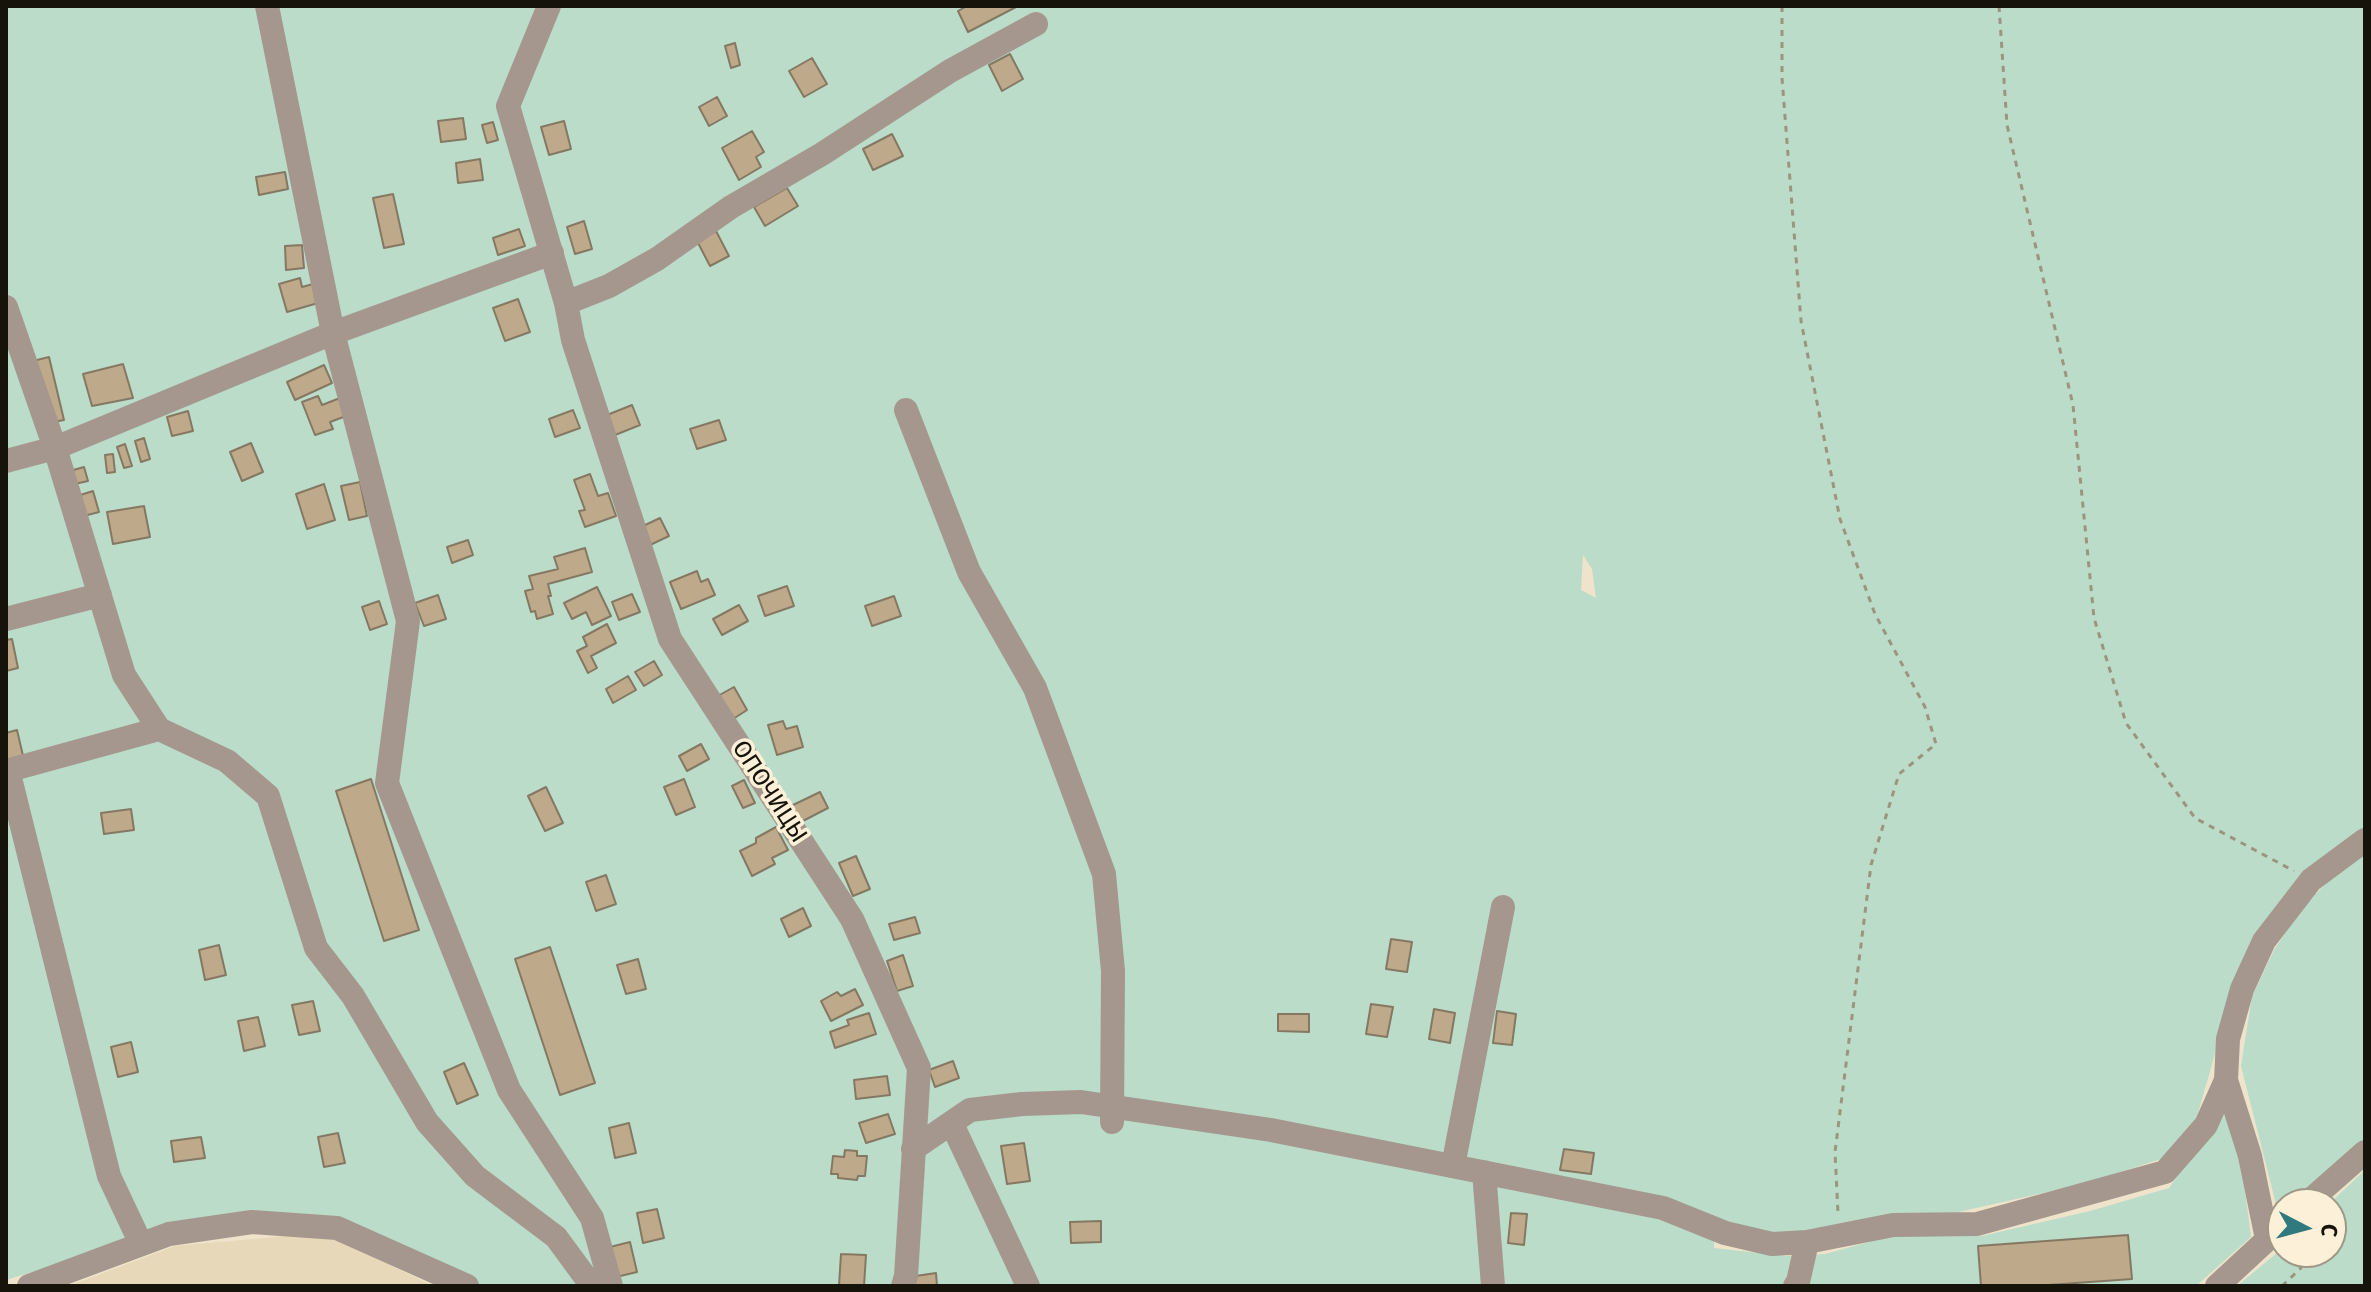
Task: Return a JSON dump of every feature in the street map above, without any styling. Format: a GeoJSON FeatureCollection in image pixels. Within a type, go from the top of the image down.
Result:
{"type":"FeatureCollection","features":[{"type":"Feature","properties":{"kind":"street"},"geometry":{"type":"LineString","coordinates":[[267,6],[333,333],[408,621],[387,783],[509,1090],[592,1218],[611,1286]]}},
{"type":"Feature","properties":{"kind":"street","name":"ОПОЧИЦЫ"},"geometry":{"type":"LineString","coordinates":[[549,6],[508,106],[566,303],[573,340],[670,639],[852,919],[919,1068],[903,1286]]}},
{"type":"Feature","properties":{"kind":"street"},"geometry":{"type":"LineString","coordinates":[[566,303],[609,286],[657,259],[731,207],[822,154],[950,71],[1036,24]]}},
{"type":"Feature","properties":{"kind":"street"},"geometry":{"type":"LineString","coordinates":[[6,461],[55,448],[333,333],[552,253]]}},
{"type":"Feature","properties":{"kind":"street"},"geometry":{"type":"LineString","coordinates":[[6,307],[55,448],[124,675],[159,729],[227,761],[268,796],[316,948],[353,996],[427,1122],[475,1176],[556,1237],[592,1286]]}},
{"type":"Feature","properties":{"kind":"street"},"geometry":{"type":"LineString","coordinates":[[906,410],[969,572],[1035,688],[1104,874],[1113,971],[1112,1114]]}},
{"type":"Feature","properties":{"kind":"street"},"geometry":{"type":"LineString","coordinates":[[6,619],[100,595]]}},
{"type":"Feature","properties":{"kind":"street"},"geometry":{"type":"LineString","coordinates":[[141,1244],[109,1176],[7,770],[159,729]]}},
{"type":"Feature","properties":{"kind":"street"},"geometry":{"type":"LineString","coordinates":[[2267,1208],[2226,1080],[2228,1039],[2242,989],[2264,941],[2311,880],[2365,840]]}},
{"type":"Feature","properties":{"kind":"street"},"geometry":{"type":"LineString","coordinates":[[1453,1166],[1503,907]]}},
{"type":"Feature","properties":{"kind":"street"},"geometry":{"type":"LineString","coordinates":[[913,1149],[970,1110],[1081,1102],[1112,1114],[1271,1130],[1663,1208],[1725,1233],[1772,1244],[1807,1242],[1893,1225],[1977,1224],[2165,1172],[2206,1125],[2226,1080]]}},
{"type":"Feature","properties":{"kind":"street"},"geometry":{"type":"LineString","coordinates":[[952,1124],[1028,1286]]}},
{"type":"Feature","properties":{"kind":"street"},"geometry":{"type":"LineString","coordinates":[[2324,1188],[2365,1152]]}},
{"type":"Feature","properties":{"kind":"street"},"geometry":{"type":"LineString","coordinates":[[1484,1172],[1493,1286]]}},
{"type":"Feature","properties":{"kind":"street"},"geometry":{"type":"LineString","coordinates":[[29,1286],[169,1234],[252,1222],[337,1228],[467,1286]]}},
{"type":"Feature","properties":{"kind":"street"},"geometry":{"type":"LineString","coordinates":[[2217,1286],[2267,1239]]}},
{"type":"Feature","properties":{"kind":"street"},"geometry":{"type":"LineString","coordinates":[[1795,1286],[1807,1242]]}},
{"type":"Feature","properties":{"kind":"path"},"geometry":{"type":"LineString","coordinates":[[1782,6],[1782,78],[1801,321],[1840,519],[1875,614],[1925,707],[1936,744],[1899,774],[1871,865],[1835,1152],[1838,1236]]}},
{"type":"Feature","properties":{"kind":"path"},"geometry":{"type":"LineString","coordinates":[[1999,6],[2007,125],[2073,405],[2094,618],[2126,723],[2195,818],[2311,880]]}},
{"type":"Feature","properties":{"kind":"path"},"geometry":{"type":"LineString","coordinates":[[2282,1286],[2301,1268]]}},
{"type":"Feature","properties":{"kind":"shaded area"},"geometry":{"type":"Polygon","coordinates":[[[320,1233],[433,1286],[69,1286],[175,1246],[320,1233]]]}},
{"type":"Feature","properties":{"kind":"green space"},"geometry":{"type":"Polygon","coordinates":[[[6,6],[2365,6],[2365,828],[2295,885],[2235,983],[2197,1117],[2161,1159],[2083,1184],[1945,1215],[1788,1236],[1714,1220],[1714,1248],[1786,1256],[1825,1254],[1895,1235],[1982,1236],[2090,1211],[2169,1188],[2223,1110],[2239,1143],[2251,1237],[2196,1286],[468,1286],[339,1219],[201,1220],[6,1280],[6,6]],[[1583,555],[1581,590],[1596,598],[1592,569],[1583,555]]]}},
{"type":"Feature","properties":{"kind":"green space"},"geometry":{"type":"Polygon","coordinates":[[[2365,853],[2365,1141],[2314,1188],[2272,1188],[2241,1066],[2252,996],[2274,950],[2303,907],[2333,876],[2365,853]]]}},
{"type":"Feature","properties":{"kind":"green space"},"geometry":{"type":"Polygon","coordinates":[[[2365,1170],[2365,1286],[2237,1286],[2267,1261],[2267,1268],[2347,1268],[2346,1188],[2365,1170]]]}},
{"type":"Feature","properties":{"kind":"building"},"geometry":{"type":"Polygon","coordinates":[[[967,6],[1018,6],[968,32],[958,11],[967,6]]]}},
{"type":"Feature","properties":{"kind":"building"},"geometry":{"type":"Polygon","coordinates":[[[735,43],[740,65],[731,68],[725,46],[735,43]]]}},
{"type":"Feature","properties":{"kind":"building"},"geometry":{"type":"Polygon","coordinates":[[[1010,54],[1023,79],[1002,91],[989,65],[1010,54]]]}},
{"type":"Feature","properties":{"kind":"building"},"geometry":{"type":"Polygon","coordinates":[[[812,58],[827,84],[804,97],[789,71],[812,58]]]}},
{"type":"Feature","properties":{"kind":"building"},"geometry":{"type":"Polygon","coordinates":[[[717,97],[727,116],[709,126],[699,107],[717,97]]]}},
{"type":"Feature","properties":{"kind":"building"},"geometry":{"type":"Polygon","coordinates":[[[463,118],[466,139],[441,142],[438,121],[463,118]]]}},
{"type":"Feature","properties":{"kind":"building"},"geometry":{"type":"Polygon","coordinates":[[[564,121],[571,149],[549,155],[541,127],[564,121]]]}},
{"type":"Feature","properties":{"kind":"building"},"geometry":{"type":"Polygon","coordinates":[[[493,122],[498,140],[487,143],[482,125],[493,122]]]}},
{"type":"Feature","properties":{"kind":"building"},"geometry":{"type":"Polygon","coordinates":[[[752,131],[764,152],[756,157],[761,167],[739,180],[722,148],[752,131]]]}},
{"type":"Feature","properties":{"kind":"building"},"geometry":{"type":"Polygon","coordinates":[[[892,134],[903,156],[873,170],[863,149],[892,134]]]}},
{"type":"Feature","properties":{"kind":"building"},"geometry":{"type":"Polygon","coordinates":[[[480,159],[483,180],[458,183],[456,163],[480,159]]]}},
{"type":"Feature","properties":{"kind":"building"},"geometry":{"type":"Polygon","coordinates":[[[285,172],[288,189],[259,195],[256,177],[285,172]]]}},
{"type":"Feature","properties":{"kind":"building"},"geometry":{"type":"Polygon","coordinates":[[[787,188],[798,206],[765,226],[754,207],[787,188]]]}},
{"type":"Feature","properties":{"kind":"building"},"geometry":{"type":"Polygon","coordinates":[[[393,194],[404,244],[384,248],[373,198],[393,194]]]}},
{"type":"Feature","properties":{"kind":"building"},"geometry":{"type":"Polygon","coordinates":[[[584,221],[592,249],[575,254],[567,227],[584,221]]]}},
{"type":"Feature","properties":{"kind":"building"},"geometry":{"type":"Polygon","coordinates":[[[519,229],[525,246],[498,255],[493,238],[519,229]]]}},
{"type":"Feature","properties":{"kind":"building"},"geometry":{"type":"Polygon","coordinates":[[[716,231],[729,256],[710,266],[697,241],[716,231]]]}},
{"type":"Feature","properties":{"kind":"building"},"geometry":{"type":"Polygon","coordinates":[[[302,245],[304,268],[286,270],[285,246],[302,245]]]}},
{"type":"Feature","properties":{"kind":"building"},"geometry":{"type":"Polygon","coordinates":[[[300,278],[302,287],[313,284],[318,303],[287,312],[279,284],[300,278]]]}},
{"type":"Feature","properties":{"kind":"building"},"geometry":{"type":"Polygon","coordinates":[[[518,299],[530,332],[505,341],[493,308],[518,299]]]}},
{"type":"Feature","properties":{"kind":"building"},"geometry":{"type":"Polygon","coordinates":[[[49,357],[64,420],[48,423],[33,361],[49,357]]]}},
{"type":"Feature","properties":{"kind":"building"},"geometry":{"type":"Polygon","coordinates":[[[123,364],[133,398],[92,406],[83,374],[123,364]]]}},
{"type":"Feature","properties":{"kind":"building"},"geometry":{"type":"Polygon","coordinates":[[[324,365],[332,383],[295,400],[287,382],[324,365]]]}},
{"type":"Feature","properties":{"kind":"building"},"geometry":{"type":"Polygon","coordinates":[[[318,396],[322,405],[340,398],[346,416],[330,422],[333,429],[315,435],[302,402],[318,396]]]}},
{"type":"Feature","properties":{"kind":"building"},"geometry":{"type":"Polygon","coordinates":[[[632,405],[640,425],[615,435],[607,415],[632,405]]]}},
{"type":"Feature","properties":{"kind":"building"},"geometry":{"type":"Polygon","coordinates":[[[573,410],[580,428],[555,437],[549,419],[573,410]]]}},
{"type":"Feature","properties":{"kind":"building"},"geometry":{"type":"Polygon","coordinates":[[[188,411],[193,431],[172,436],[167,417],[188,411]]]}},
{"type":"Feature","properties":{"kind":"building"},"geometry":{"type":"Polygon","coordinates":[[[719,420],[726,440],[697,449],[690,429],[719,420]]]}},
{"type":"Feature","properties":{"kind":"building"},"geometry":{"type":"Polygon","coordinates":[[[144,438],[150,459],[141,462],[135,441],[144,438]]]}},
{"type":"Feature","properties":{"kind":"building"},"geometry":{"type":"Polygon","coordinates":[[[251,443],[263,472],[242,481],[230,452],[251,443]]]}},
{"type":"Feature","properties":{"kind":"building"},"geometry":{"type":"Polygon","coordinates":[[[125,444],[132,466],[124,468],[117,447],[125,444]]]}},
{"type":"Feature","properties":{"kind":"building"},"geometry":{"type":"Polygon","coordinates":[[[113,454],[115,472],[107,473],[105,455],[113,454]]]}},
{"type":"Feature","properties":{"kind":"building"},"geometry":{"type":"Polygon","coordinates":[[[84,467],[88,481],[70,485],[66,472],[84,467]]]}},
{"type":"Feature","properties":{"kind":"building"},"geometry":{"type":"Polygon","coordinates":[[[590,474],[598,496],[608,493],[616,516],[585,527],[579,511],[585,510],[574,480],[590,474]]]}},
{"type":"Feature","properties":{"kind":"building"},"geometry":{"type":"Polygon","coordinates":[[[360,482],[367,516],[349,520],[341,486],[360,482]]]}},
{"type":"Feature","properties":{"kind":"building"},"geometry":{"type":"Polygon","coordinates":[[[324,484],[335,520],[307,529],[296,494],[324,484]]]}},
{"type":"Feature","properties":{"kind":"building"},"geometry":{"type":"Polygon","coordinates":[[[93,491],[99,512],[80,517],[74,497],[93,491]]]}},
{"type":"Feature","properties":{"kind":"building"},"geometry":{"type":"Polygon","coordinates":[[[144,506],[150,537],[113,544],[107,512],[144,506]]]}},
{"type":"Feature","properties":{"kind":"building"},"geometry":{"type":"Polygon","coordinates":[[[660,518],[669,536],[650,545],[641,527],[660,518]]]}},
{"type":"Feature","properties":{"kind":"building"},"geometry":{"type":"Polygon","coordinates":[[[468,540],[473,555],[452,563],[447,547],[468,540]]]}},
{"type":"Feature","properties":{"kind":"building"},"geometry":{"type":"Polygon","coordinates":[[[585,548],[592,572],[548,584],[553,614],[537,619],[535,611],[531,612],[525,591],[533,589],[529,576],[558,569],[554,557],[585,548]]]}},
{"type":"Feature","properties":{"kind":"building"},"geometry":{"type":"Polygon","coordinates":[[[697,571],[701,582],[708,579],[715,595],[681,609],[670,582],[697,571]]]}},
{"type":"Feature","properties":{"kind":"building"},"geometry":{"type":"Polygon","coordinates":[[[787,586],[794,606],[765,616],[758,596],[787,586]]]}},
{"type":"Feature","properties":{"kind":"building"},"geometry":{"type":"Polygon","coordinates":[[[597,587],[611,616],[592,625],[586,612],[572,619],[564,603],[597,587]]]}},
{"type":"Feature","properties":{"kind":"building"},"geometry":{"type":"Polygon","coordinates":[[[632,594],[640,612],[619,620],[612,602],[632,594]]]}},
{"type":"Feature","properties":{"kind":"building"},"geometry":{"type":"Polygon","coordinates":[[[438,595],[446,619],[424,626],[415,603],[438,595]]]}},
{"type":"Feature","properties":{"kind":"building"},"geometry":{"type":"Polygon","coordinates":[[[894,596],[901,616],[872,626],[865,606],[894,596]]]}},
{"type":"Feature","properties":{"kind":"building"},"geometry":{"type":"Polygon","coordinates":[[[379,601],[387,624],[370,630],[362,607],[379,601]]]}},
{"type":"Feature","properties":{"kind":"building"},"geometry":{"type":"Polygon","coordinates":[[[739,605],[748,621],[722,635],[713,619],[739,605]]]}},
{"type":"Feature","properties":{"kind":"building"},"geometry":{"type":"Polygon","coordinates":[[[607,624],[616,643],[591,656],[597,668],[588,673],[577,651],[587,646],[583,637],[607,624]]]}},
{"type":"Feature","properties":{"kind":"building"},"geometry":{"type":"Polygon","coordinates":[[[12,639],[18,668],[6,671],[6,640],[12,639]]]}},
{"type":"Feature","properties":{"kind":"building"},"geometry":{"type":"Polygon","coordinates":[[[654,661],[662,675],[644,686],[635,672],[654,661]]]}},
{"type":"Feature","properties":{"kind":"building"},"geometry":{"type":"Polygon","coordinates":[[[628,676],[636,690],[613,703],[606,689],[628,676]]]}},
{"type":"Feature","properties":{"kind":"building"},"geometry":{"type":"Polygon","coordinates":[[[734,687],[747,710],[730,721],[716,697],[734,687]]]}},
{"type":"Feature","properties":{"kind":"building"},"geometry":{"type":"Polygon","coordinates":[[[783,721],[786,729],[797,726],[803,747],[777,755],[768,725],[783,721]]]}},
{"type":"Feature","properties":{"kind":"building"},"geometry":{"type":"Polygon","coordinates":[[[17,730],[24,760],[6,764],[6,733],[17,730]]]}},
{"type":"Feature","properties":{"kind":"building"},"geometry":{"type":"Polygon","coordinates":[[[701,744],[709,759],[687,771],[679,756],[701,744]]]}},
{"type":"Feature","properties":{"kind":"building"},"geometry":{"type":"Polygon","coordinates":[[[371,779],[419,930],[384,941],[336,791],[371,779]]]}},
{"type":"Feature","properties":{"kind":"building"},"geometry":{"type":"Polygon","coordinates":[[[684,779],[695,807],[676,815],[664,787],[684,779]]]}},
{"type":"Feature","properties":{"kind":"building"},"geometry":{"type":"Polygon","coordinates":[[[744,780],[755,803],[743,808],[732,786],[744,780]]]}},
{"type":"Feature","properties":{"kind":"building"},"geometry":{"type":"Polygon","coordinates":[[[546,787],[563,823],[545,831],[528,796],[546,787]]]}},
{"type":"Feature","properties":{"kind":"building"},"geometry":{"type":"Polygon","coordinates":[[[820,792],[828,808],[799,823],[791,806],[820,792]]]}},
{"type":"Feature","properties":{"kind":"building"},"geometry":{"type":"Polygon","coordinates":[[[131,809],[134,830],[104,834],[101,813],[131,809]]]}},
{"type":"Feature","properties":{"kind":"building"},"geometry":{"type":"Polygon","coordinates":[[[776,827],[788,850],[772,858],[775,864],[752,876],[740,851],[776,827]]]}},
{"type":"Feature","properties":{"kind":"building"},"geometry":{"type":"Polygon","coordinates":[[[856,856],[870,889],[853,896],[839,863],[856,856]]]}},
{"type":"Feature","properties":{"kind":"building"},"geometry":{"type":"Polygon","coordinates":[[[606,875],[616,904],[596,911],[586,882],[606,875]]]}},
{"type":"Feature","properties":{"kind":"building"},"geometry":{"type":"Polygon","coordinates":[[[803,908],[811,926],[789,937],[781,919],[803,908]]]}},
{"type":"Feature","properties":{"kind":"building"},"geometry":{"type":"Polygon","coordinates":[[[915,917],[920,933],[894,940],[889,924],[915,917]]]}},
{"type":"Feature","properties":{"kind":"building"},"geometry":{"type":"Polygon","coordinates":[[[1391,939],[1412,942],[1407,972],[1386,969],[1391,939]]]}},
{"type":"Feature","properties":{"kind":"building"},"geometry":{"type":"Polygon","coordinates":[[[219,945],[226,975],[205,980],[199,950],[219,945]]]}},
{"type":"Feature","properties":{"kind":"building"},"geometry":{"type":"Polygon","coordinates":[[[550,947],[595,1083],[560,1095],[515,959],[550,947]]]}},
{"type":"Feature","properties":{"kind":"building"},"geometry":{"type":"Polygon","coordinates":[[[903,955],[913,986],[897,991],[887,961],[903,955]]]}},
{"type":"Feature","properties":{"kind":"building"},"geometry":{"type":"Polygon","coordinates":[[[638,959],[646,989],[626,994],[617,965],[638,959]]]}},
{"type":"Feature","properties":{"kind":"building"},"geometry":{"type":"Polygon","coordinates":[[[855,989],[863,1005],[831,1021],[821,1001],[837,992],[841,996],[855,989]]]}},
{"type":"Feature","properties":{"kind":"building"},"geometry":{"type":"Polygon","coordinates":[[[313,1001],[320,1031],[299,1035],[292,1005],[313,1001]]]}},
{"type":"Feature","properties":{"kind":"building"},"geometry":{"type":"Polygon","coordinates":[[[1371,1004],[1393,1007],[1387,1037],[1366,1034],[1371,1004]]]}},
{"type":"Feature","properties":{"kind":"building"},"geometry":{"type":"Polygon","coordinates":[[[1434,1009],[1455,1013],[1450,1043],[1429,1039],[1434,1009]]]}},
{"type":"Feature","properties":{"kind":"building"},"geometry":{"type":"Polygon","coordinates":[[[1497,1011],[1516,1014],[1512,1045],[1493,1043],[1497,1011]]]}},
{"type":"Feature","properties":{"kind":"building"},"geometry":{"type":"Polygon","coordinates":[[[869,1013],[876,1034],[835,1048],[830,1032],[849,1025],[847,1020],[869,1013]]]}},
{"type":"Feature","properties":{"kind":"building"},"geometry":{"type":"Polygon","coordinates":[[[1278,1014],[1309,1014],[1309,1032],[1278,1031],[1278,1014]]]}},
{"type":"Feature","properties":{"kind":"building"},"geometry":{"type":"Polygon","coordinates":[[[258,1017],[265,1046],[244,1051],[238,1021],[258,1017]]]}},
{"type":"Feature","properties":{"kind":"building"},"geometry":{"type":"Polygon","coordinates":[[[131,1042],[138,1072],[118,1077],[111,1047],[131,1042]]]}},
{"type":"Feature","properties":{"kind":"building"},"geometry":{"type":"Polygon","coordinates":[[[953,1061],[959,1078],[935,1087],[929,1070],[953,1061]]]}},
{"type":"Feature","properties":{"kind":"building"},"geometry":{"type":"Polygon","coordinates":[[[464,1063],[478,1095],[457,1104],[444,1072],[464,1063]]]}},
{"type":"Feature","properties":{"kind":"building"},"geometry":{"type":"Polygon","coordinates":[[[887,1076],[890,1095],[856,1099],[854,1080],[887,1076]]]}},
{"type":"Feature","properties":{"kind":"building"},"geometry":{"type":"Polygon","coordinates":[[[888,1114],[895,1134],[866,1143],[859,1123],[888,1114]]]}},
{"type":"Feature","properties":{"kind":"building"},"geometry":{"type":"Polygon","coordinates":[[[629,1123],[636,1153],[615,1158],[609,1128],[629,1123]]]}},
{"type":"Feature","properties":{"kind":"building"},"geometry":{"type":"Polygon","coordinates":[[[338,1133],[345,1163],[324,1167],[318,1137],[338,1133]]]}},
{"type":"Feature","properties":{"kind":"building"},"geometry":{"type":"Polygon","coordinates":[[[201,1137],[205,1158],[174,1162],[171,1141],[201,1137]]]}},
{"type":"Feature","properties":{"kind":"building"},"geometry":{"type":"Polygon","coordinates":[[[1024,1143],[1030,1181],[1007,1184],[1001,1146],[1024,1143]]]}},
{"type":"Feature","properties":{"kind":"building"},"geometry":{"type":"Polygon","coordinates":[[[1564,1149],[1594,1153],[1591,1174],[1560,1170],[1564,1149]]]}},
{"type":"Feature","properties":{"kind":"building"},"geometry":{"type":"Polygon","coordinates":[[[845,1150],[857,1151],[857,1156],[867,1156],[865,1176],[858,1176],[857,1180],[831,1174],[833,1156],[844,1157],[845,1150]]]}},
{"type":"Feature","properties":{"kind":"building"},"geometry":{"type":"Polygon","coordinates":[[[657,1209],[664,1238],[643,1243],[637,1213],[657,1209]]]}},
{"type":"Feature","properties":{"kind":"building"},"geometry":{"type":"Polygon","coordinates":[[[1511,1213],[1527,1214],[1524,1245],[1508,1243],[1511,1213]]]}},
{"type":"Feature","properties":{"kind":"building"},"geometry":{"type":"Polygon","coordinates":[[[1101,1221],[1101,1242],[1071,1243],[1070,1222],[1101,1221]]]}},
{"type":"Feature","properties":{"kind":"building"},"geometry":{"type":"Polygon","coordinates":[[[2128,1235],[2132,1279],[2034,1286],[1981,1286],[1978,1246],[2128,1235]]]}},
{"type":"Feature","properties":{"kind":"building"},"geometry":{"type":"Polygon","coordinates":[[[630,1242],[637,1272],[616,1277],[610,1247],[630,1242]]]}},
{"type":"Feature","properties":{"kind":"building"},"geometry":{"type":"Polygon","coordinates":[[[841,1254],[866,1255],[864,1286],[839,1286],[841,1254]]]}},
{"type":"Feature","properties":{"kind":"building"},"geometry":{"type":"Polygon","coordinates":[[[936,1273],[937,1286],[910,1286],[909,1277],[936,1273]]]}}]}
